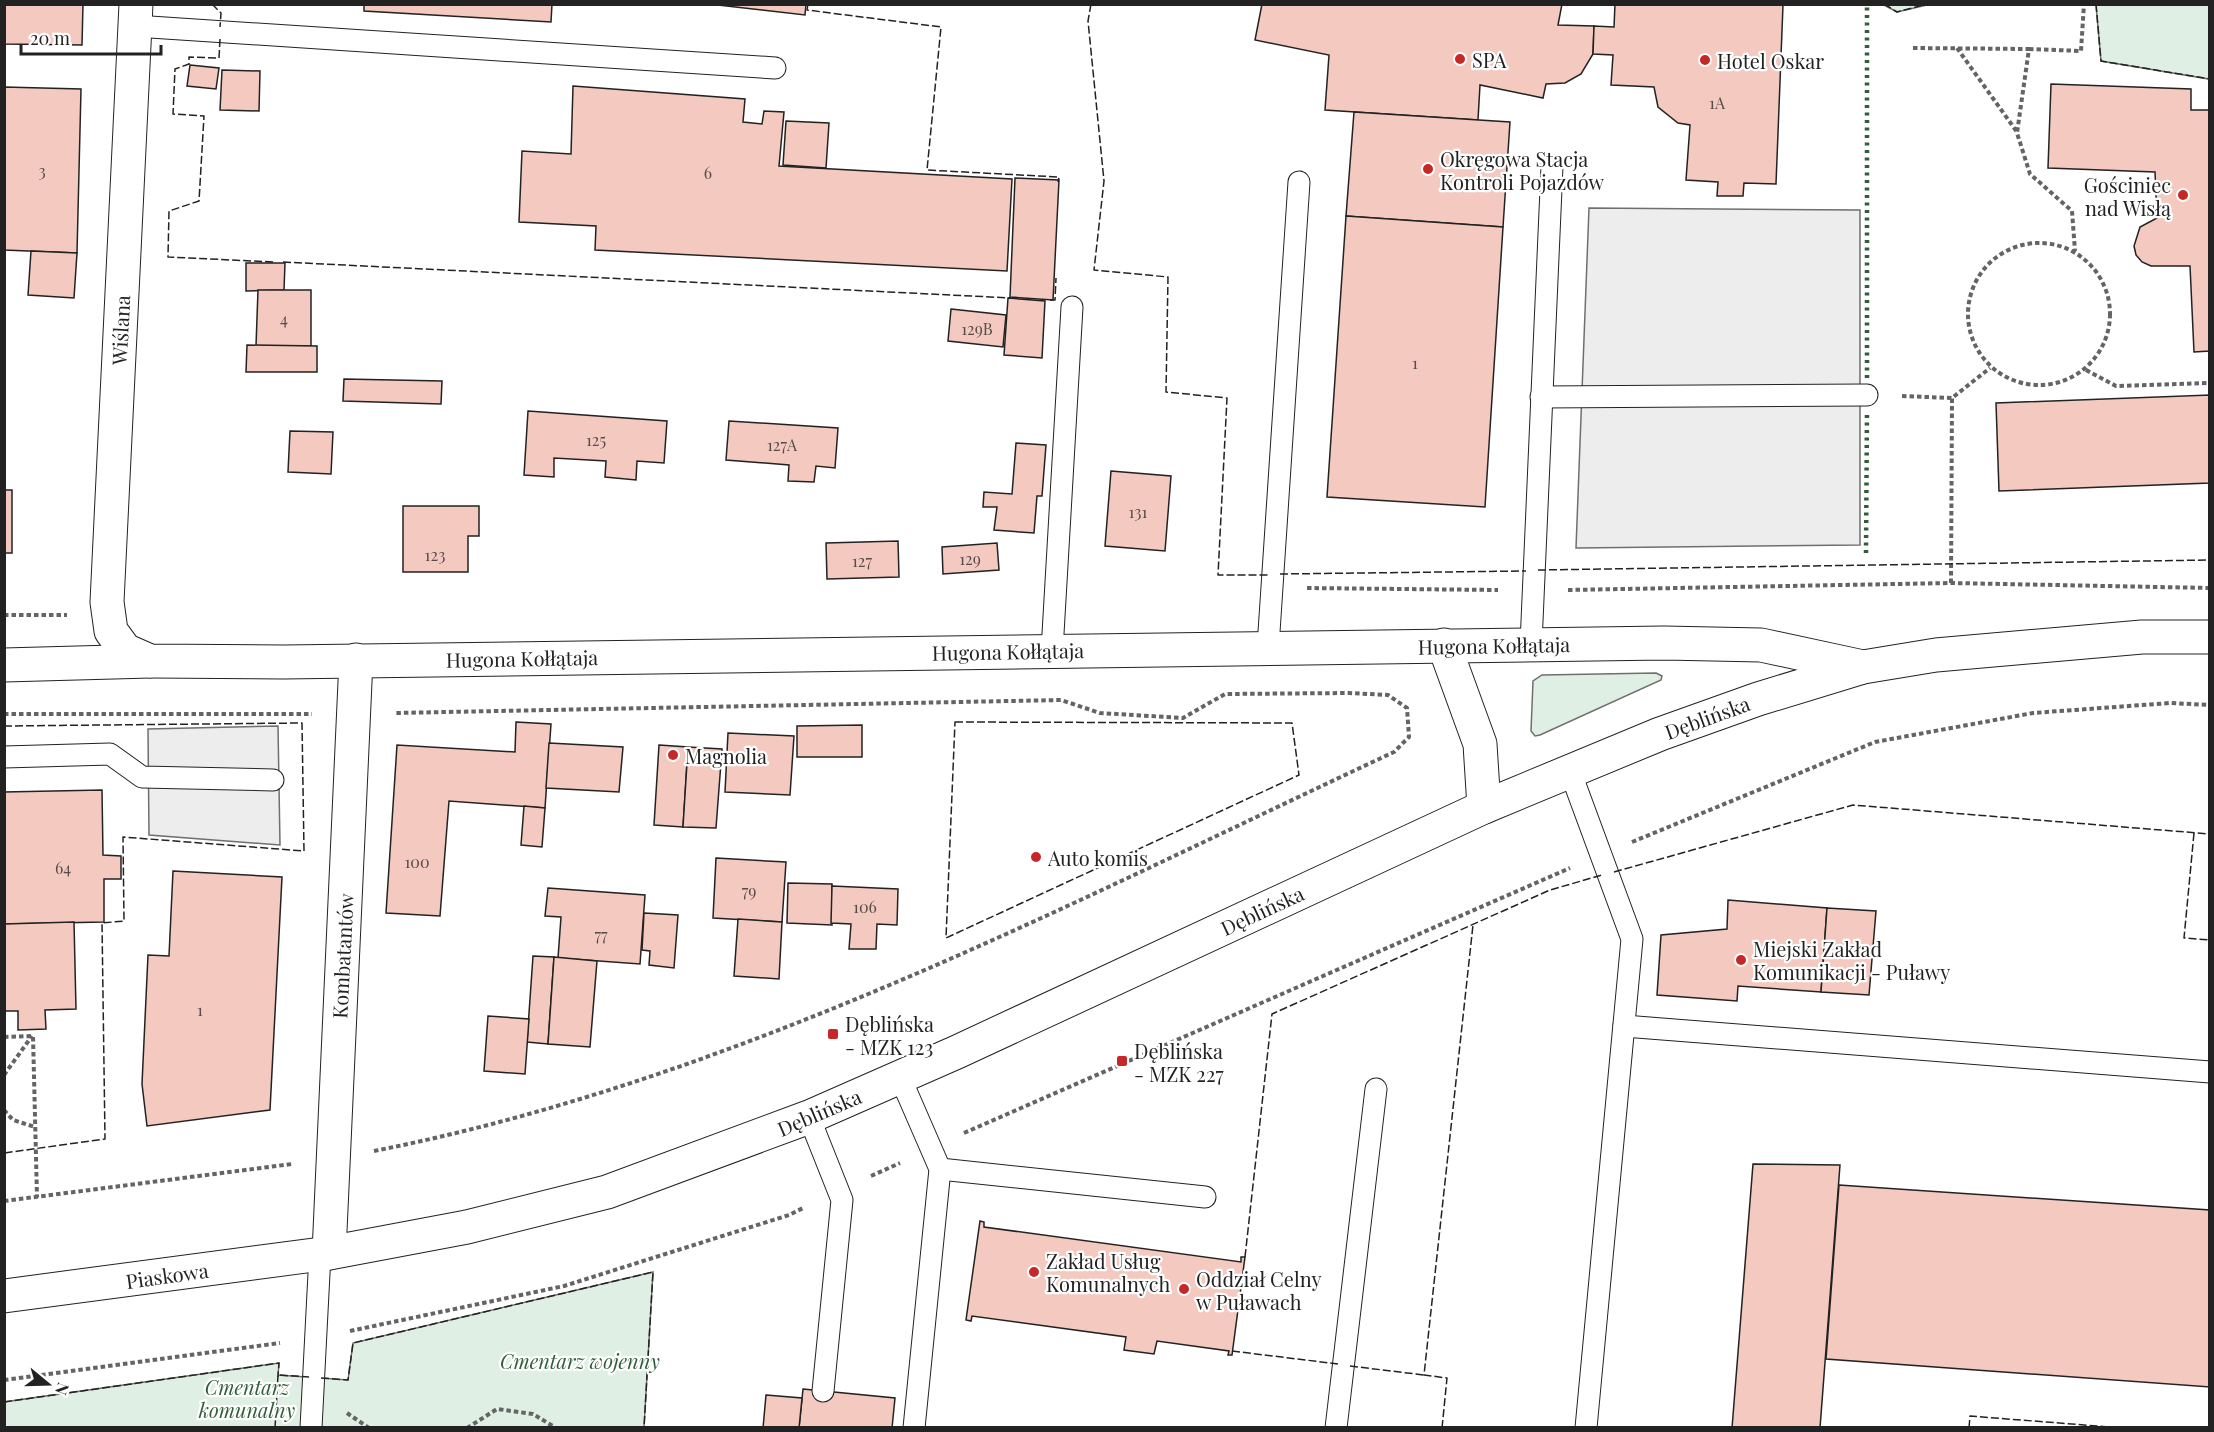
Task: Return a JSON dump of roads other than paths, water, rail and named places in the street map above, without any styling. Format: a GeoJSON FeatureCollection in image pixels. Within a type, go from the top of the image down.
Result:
{"type":"FeatureCollection","features":[{"type":"Feature","properties":{"kind":"street","name":"Wiślana"},"geometry":{"type":"LineString","coordinates":[[136,15],[107,602],[111,631],[138,656]]}},
{"type":"Feature","properties":{"kind":"street","name":"Dęblińska"},"geometry":{"type":"LineString","coordinates":[[325,1254],[467,1227],[607,1192],[809,1117],[1484,807],[1660,734],[1758,699],[1863,667],[1936,656],[2142,638],[2210,637]]}},
{"type":"Feature","properties":{"kind":"street","name":"Hugona Kołłątaja"},"geometry":{"type":"LineString","coordinates":[[4,665],[138,656],[284,663],[356,660],[1531,644],[1761,645],[1863,667]]}},
{"type":"Feature","properties":{"kind":"street"},"geometry":{"type":"LineString","coordinates":[[1444,645],[1480,744],[1484,807]]}},
{"type":"Feature","properties":{"kind":"street","name":"Kombatantów"},"geometry":{"type":"LineString","coordinates":[[325,1254],[356,660]]}},
{"type":"Feature","properties":{"kind":"street","name":"Piaskowa"},"geometry":{"type":"LineString","coordinates":[[4,1296],[325,1254]]}},
{"type":"Feature","properties":{"kind":"lane"},"geometry":{"type":"LineString","coordinates":[[136,15],[775,68]]}},
{"type":"Feature","properties":{"kind":"lane"},"geometry":{"type":"LineString","coordinates":[[1531,644],[1552,166]]}},
{"type":"Feature","properties":{"kind":"lane"},"geometry":{"type":"LineString","coordinates":[[1268,647],[1299,182]]}},
{"type":"Feature","properties":{"kind":"lane"},"geometry":{"type":"LineString","coordinates":[[1052,651],[1072,307]]}},
{"type":"Feature","properties":{"kind":"lane"},"geometry":{"type":"LineString","coordinates":[[1541,397],[1867,395]]}},
{"type":"Feature","properties":{"kind":"lane"},"geometry":{"type":"LineString","coordinates":[[4,757],[110,754],[142,777],[273,780]]}},
{"type":"Feature","properties":{"kind":"lane"},"geometry":{"type":"LineString","coordinates":[[1570,771],[1632,939],[1586,1428]]}},
{"type":"Feature","properties":{"kind":"lane"},"geometry":{"type":"LineString","coordinates":[[1624,1026],[2210,1072]]}},
{"type":"Feature","properties":{"kind":"lane"},"geometry":{"type":"LineString","coordinates":[[900,1077],[940,1169],[914,1428]]}},
{"type":"Feature","properties":{"kind":"lane"},"geometry":{"type":"LineString","coordinates":[[1336,1428],[1376,1089]]}},
{"type":"Feature","properties":{"kind":"lane"},"geometry":{"type":"LineString","coordinates":[[809,1117],[842,1200],[823,1391]]}},
{"type":"Feature","properties":{"kind":"lane"},"geometry":{"type":"LineString","coordinates":[[940,1169],[1205,1197]]}},
{"type":"Feature","properties":{"kind":"lane"},"geometry":{"type":"LineString","coordinates":[[311,1428],[316,1338],[325,1254]]}},
{"type":"Feature","properties":{"kind":"place","name":"SPA"},"geometry":{"type":"Point","coordinates":[1460,59]}},
{"type":"Feature","properties":{"kind":"place","name":"Hotel Oskar"},"geometry":{"type":"Point","coordinates":[1705,60]}},
{"type":"Feature","properties":{"kind":"place","name":"Okręgowa Stacja Kontroli Pojazdów"},"geometry":{"type":"Point","coordinates":[1428,169]}},
{"type":"Feature","properties":{"kind":"place","name":"Gościniec nad Wisłą"},"geometry":{"type":"Point","coordinates":[2183,195]}},
{"type":"Feature","properties":{"kind":"place","name":"Magnolia"},"geometry":{"type":"Point","coordinates":[673,755]}},
{"type":"Feature","properties":{"kind":"place","name":"Auto komis"},"geometry":{"type":"Point","coordinates":[1036,857]}},
{"type":"Feature","properties":{"kind":"place","name":"Miejski Zakład Komunikacji - Puławy"},"geometry":{"type":"Point","coordinates":[1741,960]}},
{"type":"Feature","properties":{"kind":"place","name":"Dęblińska - MZK 123"},"geometry":{"type":"Point","coordinates":[833,1034]}},
{"type":"Feature","properties":{"kind":"place","name":"Dęblińska - MZK 227"},"geometry":{"type":"Point","coordinates":[1122,1061]}},
{"type":"Feature","properties":{"kind":"place","name":"Zakład Usług Komunalnych"},"geometry":{"type":"Point","coordinates":[1034,1272]}},
{"type":"Feature","properties":{"kind":"place","name":"Oddział Celny w Puławach"},"geometry":{"type":"Point","coordinates":[1184,1289]}},
{"type":"Feature","properties":{"kind":"park label","name":"Cmentarz wojenny"},"geometry":{"type":"Point","coordinates":[580,1360]}},
{"type":"Feature","properties":{"kind":"park label","name":"Cmentarz komunalny"},"geometry":{"type":"Point","coordinates":[247,1398]}}]}
